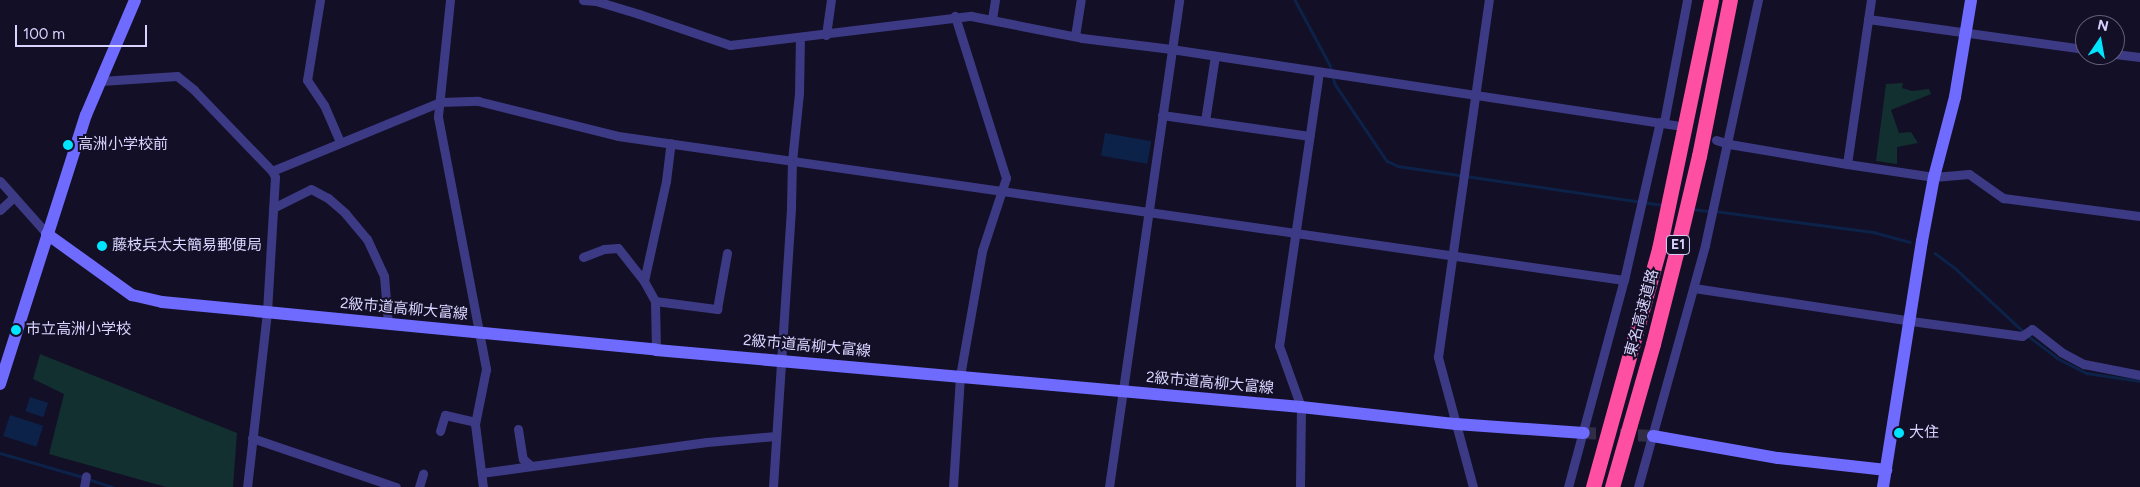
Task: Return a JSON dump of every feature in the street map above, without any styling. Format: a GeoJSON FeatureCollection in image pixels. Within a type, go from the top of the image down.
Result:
{"type":"FeatureCollection","features":[{"type":"Feature","properties":{"kind":"highway","name":"東名高速道路"},"geometry":{"type":"LineString","coordinates":[[1594,487],[1659,249],[1711,0]]}},
{"type":"Feature","properties":{"kind":"highway","name":"東名高速道路"},"geometry":{"type":"LineString","coordinates":[[1612,487],[1653,344],[1676,254],[1699,156],[1730,0]]}},
{"type":"Feature","properties":{"kind":"street"},"geometry":{"type":"LineString","coordinates":[[0,384],[2,369],[86,115],[135,0]]}},
{"type":"Feature","properties":{"kind":"street"},"geometry":{"type":"LineString","coordinates":[[320,0],[307,80],[324,105],[340,142]]}},
{"type":"Feature","properties":{"kind":"street"},"geometry":{"type":"LineString","coordinates":[[450,0],[438,118],[486,369],[475,422],[483,487]]}},
{"type":"Feature","properties":{"kind":"street"},"geometry":{"type":"LineString","coordinates":[[583,0],[596,1],[639,14],[730,45],[826,35],[955,16],[992,19],[1075,36],[1675,125]]}},
{"type":"Feature","properties":{"kind":"street"},"geometry":{"type":"LineString","coordinates":[[826,35],[831,0]]}},
{"type":"Feature","properties":{"kind":"street"},"geometry":{"type":"LineString","coordinates":[[992,19],[995,0]]}},
{"type":"Feature","properties":{"kind":"street"},"geometry":{"type":"LineString","coordinates":[[1075,36],[1081,0]]}},
{"type":"Feature","properties":{"kind":"street"},"geometry":{"type":"LineString","coordinates":[[1109,487],[1147,212],[1179,0]]}},
{"type":"Feature","properties":{"kind":"street"},"geometry":{"type":"LineString","coordinates":[[1473,487],[1438,357],[1489,0]]}},
{"type":"Feature","properties":{"kind":"street"},"geometry":{"type":"LineString","coordinates":[[1568,487],[1624,280],[1662,122],[1687,0]]}},
{"type":"Feature","properties":{"kind":"street"},"geometry":{"type":"LineString","coordinates":[[1638,487],[1694,288],[1728,144],[1758,0]]}},
{"type":"Feature","properties":{"kind":"street"},"geometry":{"type":"LineString","coordinates":[[1847,164],[1871,0]]}},
{"type":"Feature","properties":{"kind":"street"},"geometry":{"type":"LineString","coordinates":[[1883,487],[1911,321],[1922,241],[1934,176],[1956,97],[1968,32],[1971,0]]}},
{"type":"Feature","properties":{"kind":"street"},"geometry":{"type":"LineString","coordinates":[[953,487],[960,376],[982,251],[1006,178],[955,16]]}},
{"type":"Feature","properties":{"kind":"street"},"geometry":{"type":"LineString","coordinates":[[1868,19],[2075,48]]}},
{"type":"Feature","properties":{"kind":"street"},"geometry":{"type":"LineString","coordinates":[[773,487],[792,161],[799,93],[800,38]]}},
{"type":"Feature","properties":{"kind":"street"},"geometry":{"type":"LineString","coordinates":[[2125,55],[2140,57]]}},
{"type":"Feature","properties":{"kind":"street"},"geometry":{"type":"LineString","coordinates":[[1205,121],[1215,56]]}},
{"type":"Feature","properties":{"kind":"street"},"geometry":{"type":"LineString","coordinates":[[1300,487],[1300,407],[1278,346],[1297,232],[1319,72]]}},
{"type":"Feature","properties":{"kind":"street"},"geometry":{"type":"LineString","coordinates":[[102,81],[177,76],[194,90],[272,171],[275,177],[267,312],[247,487]]}},
{"type":"Feature","properties":{"kind":"street"},"geometry":{"type":"LineString","coordinates":[[272,171],[440,102],[478,101],[618,136],[1624,280]]}},
{"type":"Feature","properties":{"kind":"street"},"geometry":{"type":"LineString","coordinates":[[1162,115],[1310,136]]}},
{"type":"Feature","properties":{"kind":"street"},"geometry":{"type":"LineString","coordinates":[[1716,140],[1728,144],[1847,164],[1934,176],[1968,174],[2002,198],[2140,216]]}},
{"type":"Feature","properties":{"kind":"street"},"geometry":{"type":"LineString","coordinates":[[644,281],[666,181],[672,143]]}},
{"type":"Feature","properties":{"kind":"street"},"geometry":{"type":"LineString","coordinates":[[0,181],[47,234]]}},
{"type":"Feature","properties":{"kind":"street"},"geometry":{"type":"LineString","coordinates":[[273,208],[311,189],[328,198],[346,213],[367,238],[384,276],[388,324]]}},
{"type":"Feature","properties":{"kind":"street"},"geometry":{"type":"LineString","coordinates":[[0,210],[14,197]]}},
{"type":"Feature","properties":{"kind":"street","name":"2級市道高柳大富線"},"geometry":{"type":"LineString","coordinates":[[47,234],[115,285],[132,295],[162,302],[656,350],[1300,407],[1456,424],[1584,433]]}},
{"type":"Feature","properties":{"kind":"street"},"geometry":{"type":"LineString","coordinates":[[583,257],[604,249],[618,248],[644,281],[655,301],[656,350]]}},
{"type":"Feature","properties":{"kind":"street"},"geometry":{"type":"LineString","coordinates":[[655,301],[717,309],[727,253]]}},
{"type":"Feature","properties":{"kind":"street"},"geometry":{"type":"LineString","coordinates":[[1694,288],[2022,336],[2032,329],[2061,352],[2084,364],[2140,375]]}},
{"type":"Feature","properties":{"kind":"street"},"geometry":{"type":"LineString","coordinates":[[440,431],[445,415],[475,422]]}},
{"type":"Feature","properties":{"kind":"street"},"geometry":{"type":"LineString","coordinates":[[518,429],[523,459],[530,465]]}},
{"type":"Feature","properties":{"kind":"street"},"geometry":{"type":"LineString","coordinates":[[482,473],[707,442],[776,436]]}},
{"type":"Feature","properties":{"kind":"street"},"geometry":{"type":"LineString","coordinates":[[1653,436],[1778,458],[1886,470]]}},
{"type":"Feature","properties":{"kind":"street"},"geometry":{"type":"LineString","coordinates":[[252,438],[396,487]]}},
{"type":"Feature","properties":{"kind":"street"},"geometry":{"type":"LineString","coordinates":[[419,487],[423,474]]}},
{"type":"Feature","properties":{"kind":"street"},"geometry":{"type":"LineString","coordinates":[[84,487],[86,476]]}},
{"type":"Feature","properties":{"kind":"green space"},"geometry":{"type":"Polygon","coordinates":[[[1903,83],[1902,88],[1912,91],[1929,89],[1931,94],[1891,110],[1899,133],[1911,132],[1918,143],[1897,147],[1897,164],[1876,161],[1886,84],[1903,83]]]}},
{"type":"Feature","properties":{"kind":"green space"},"geometry":{"type":"Polygon","coordinates":[[[40,354],[237,433],[233,487],[166,487],[49,454],[64,394],[33,379],[40,354]]]}},
{"type":"Feature","properties":{"kind":"water"},"geometry":{"type":"Polygon","coordinates":[[[1105,133],[1151,141],[1147,164],[1101,156],[1105,133]]]}},
{"type":"Feature","properties":{"kind":"water"},"geometry":{"type":"Polygon","coordinates":[[[30,397],[48,403],[43,417],[25,411],[30,397]]]}},
{"type":"Feature","properties":{"kind":"water"},"geometry":{"type":"Polygon","coordinates":[[[10,415],[43,426],[36,447],[3,436],[10,415]]]}},
{"type":"Feature","properties":{"kind":"waterway"},"geometry":{"type":"LineString","coordinates":[[1295,0],[1330,65],[1335,84],[1387,161],[1398,166],[1662,205]]}},
{"type":"Feature","properties":{"kind":"waterway"},"geometry":{"type":"LineString","coordinates":[[1692,209],[1709,211]]}},
{"type":"Feature","properties":{"kind":"waterway"},"geometry":{"type":"LineString","coordinates":[[1715,211],[1873,232],[1910,242]]}},
{"type":"Feature","properties":{"kind":"waterway"},"geometry":{"type":"LineString","coordinates":[[1935,253],[1956,269],[2023,331]]}},
{"type":"Feature","properties":{"kind":"waterway"},"geometry":{"type":"LineString","coordinates":[[2027,335],[2057,358],[2087,373],[2140,381]]}},
{"type":"Feature","properties":{"kind":"waterway"},"geometry":{"type":"LineString","coordinates":[[0,453],[83,477]]}},
{"type":"Feature","properties":{"kind":"waterway"},"geometry":{"type":"LineString","coordinates":[[88,479],[113,487]]}},
{"type":"Feature","properties":{"kind":"tunnel"},"geometry":{"type":"LineString","coordinates":[[1584,433],[1653,436]]}},
{"type":"Feature","properties":{"kind":"place","name":"高洲小学校前"},"geometry":{"type":"Point","coordinates":[68,145]}},
{"type":"Feature","properties":{"kind":"place","name":"藤枝兵太夫簡易郵便局"},"geometry":{"type":"Point","coordinates":[102,246]}},
{"type":"Feature","properties":{"kind":"place","name":"市立高洲小学校"},"geometry":{"type":"Point","coordinates":[16,330]}},
{"type":"Feature","properties":{"kind":"place","name":"大住"},"geometry":{"type":"Point","coordinates":[1899,433]}}]}
